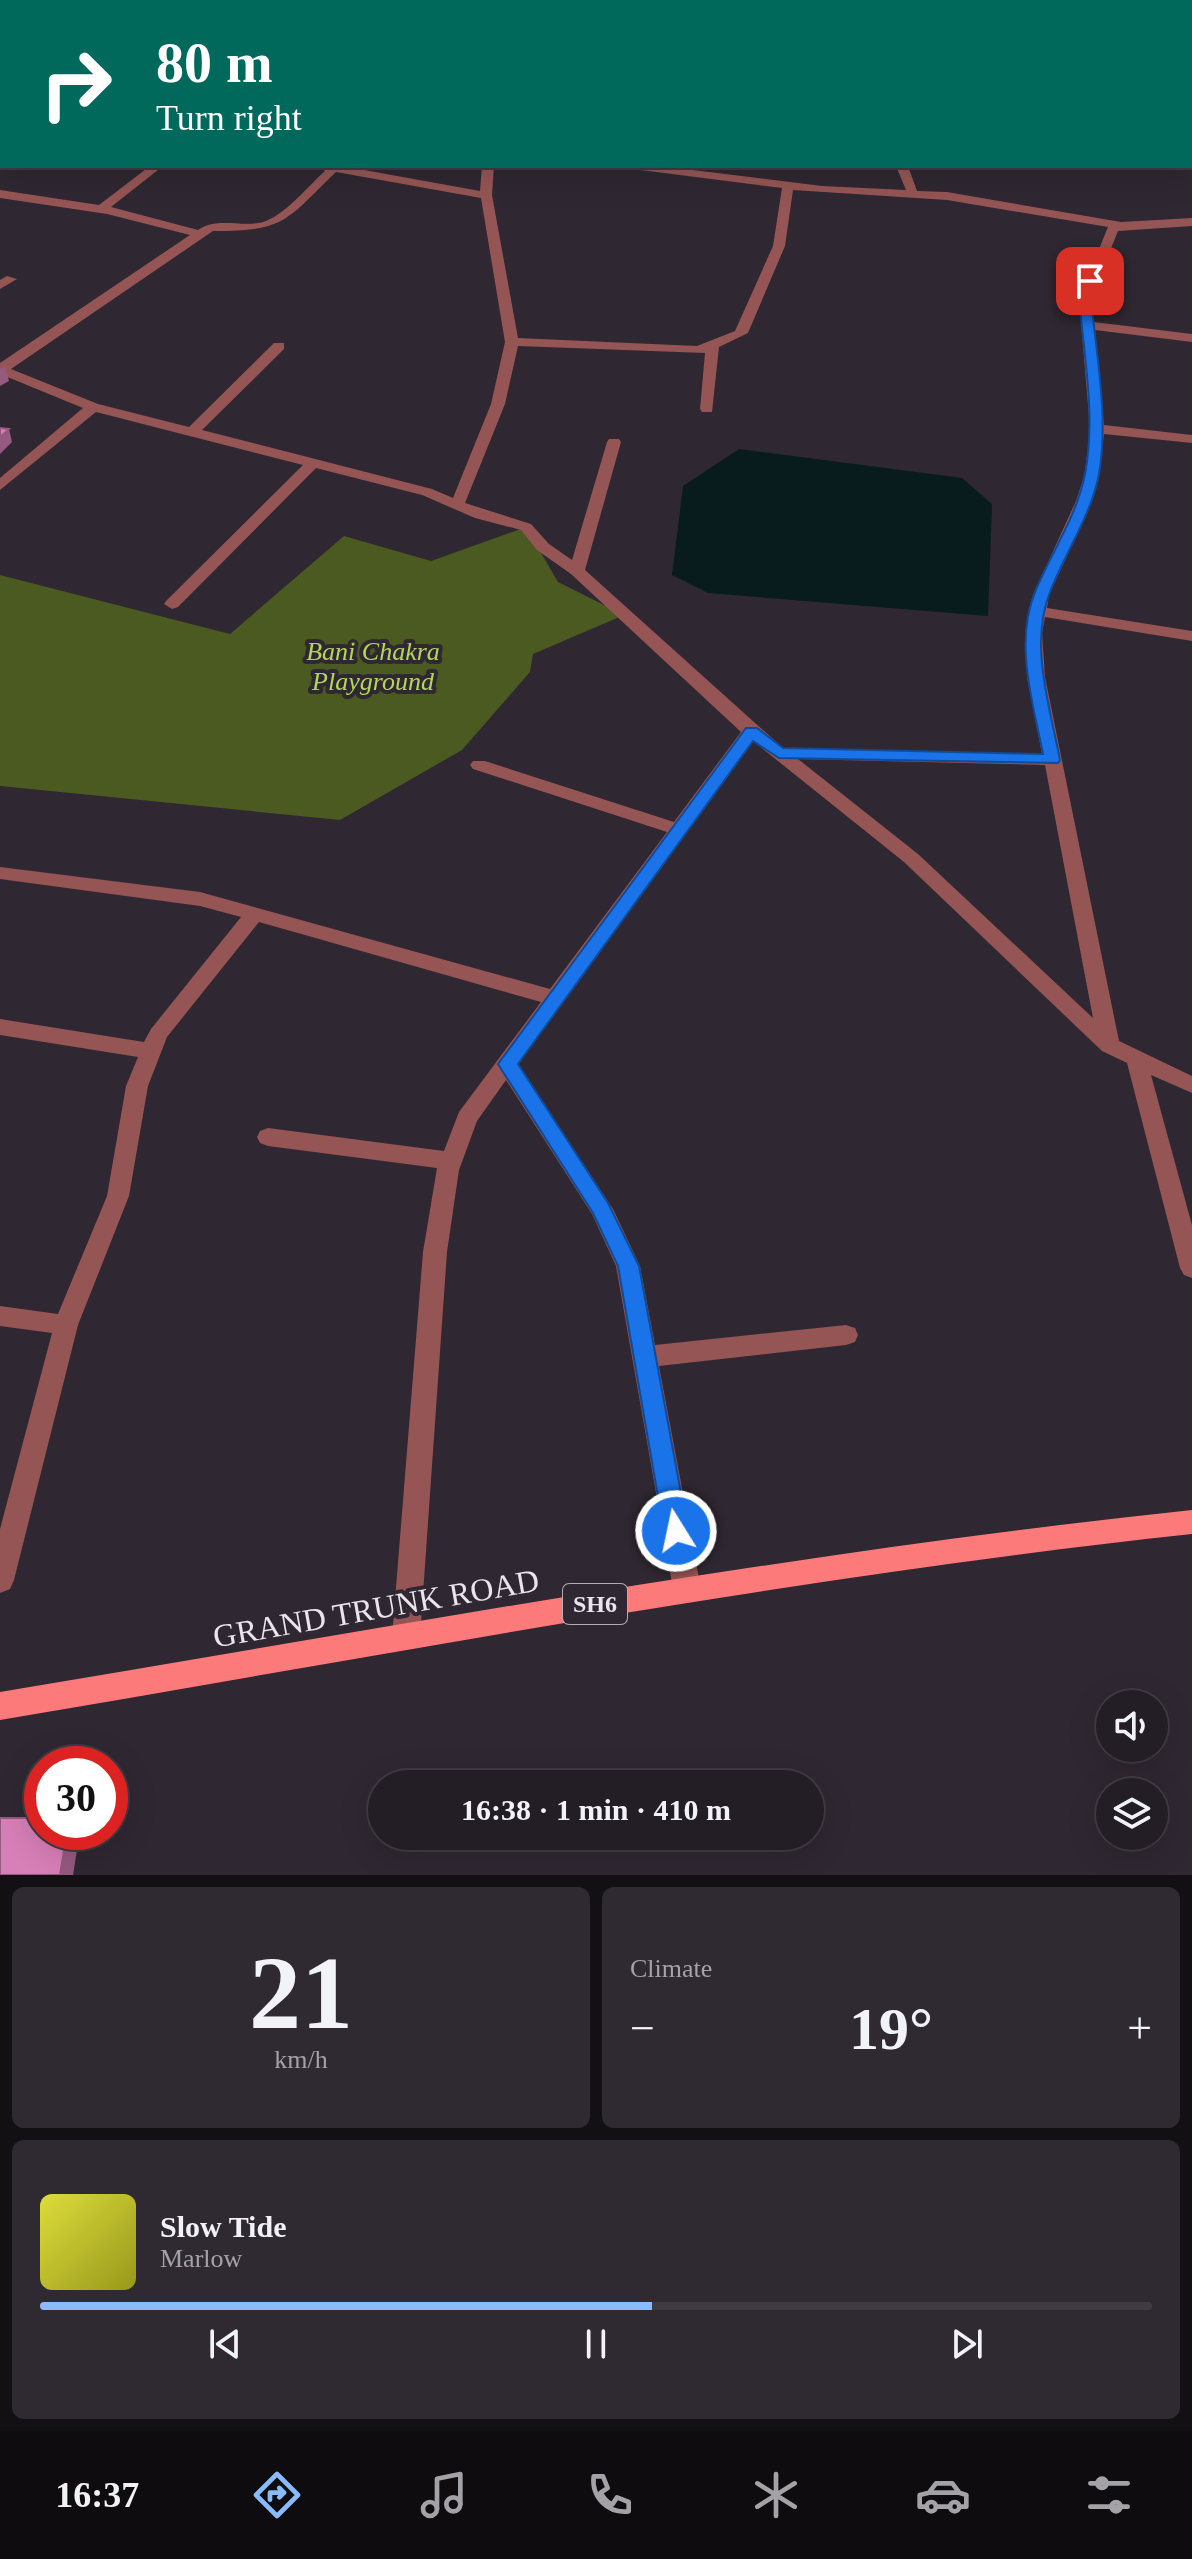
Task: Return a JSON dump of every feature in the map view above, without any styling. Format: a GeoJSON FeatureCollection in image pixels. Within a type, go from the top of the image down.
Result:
{"type":"FeatureCollection","features":[{"type":"Feature","properties":{"kind":"main road","name":"GRAND TRUNK ROAD"},"geometry":{"type":"LineString","coordinates":[[0,1706],[687,1589],[930,1551],[1049,1535],[1192,1522]]}},
{"type":"Feature","properties":{"kind":"street"},"geometry":{"type":"LineString","coordinates":[[107,210],[104,206],[111,198],[154,168]]}},
{"type":"Feature","properties":{"kind":"street"},"geometry":{"type":"LineString","coordinates":[[0,369],[210,227],[269,224],[283,216],[333,168]]}},
{"type":"Feature","properties":{"kind":"street"},"geometry":{"type":"LineString","coordinates":[[339,168],[486,195]]}},
{"type":"Feature","properties":{"kind":"street"},"geometry":{"type":"LineString","coordinates":[[457,505],[505,383],[512,342],[486,195],[488,168]]}},
{"type":"Feature","properties":{"kind":"street"},"geometry":{"type":"LineString","coordinates":[[648,168],[854,193],[912,192],[986,201],[1121,226],[1192,222]]}},
{"type":"Feature","properties":{"kind":"street"},"geometry":{"type":"LineString","coordinates":[[903,168],[912,192]]}},
{"type":"Feature","properties":{"kind":"street"},"geometry":{"type":"LineString","coordinates":[[512,342],[680,351],[699,350],[741,333],[779,246],[788,186]]}},
{"type":"Feature","properties":{"kind":"street"},"geometry":{"type":"LineString","coordinates":[[0,194],[107,210],[200,234]]}},
{"type":"Feature","properties":{"kind":"street"},"geometry":{"type":"LineString","coordinates":[[1109,1045],[1036,677],[1034,633],[1041,595],[1084,501],[1092,474],[1097,429],[1085,298],[1108,237],[1113,229],[1121,226]]}},
{"type":"Feature","properties":{"kind":"street"},"geometry":{"type":"LineString","coordinates":[[1089,325],[1192,338]]}},
{"type":"Feature","properties":{"kind":"street"},"geometry":{"type":"LineString","coordinates":[[707,409],[712,344]]}},
{"type":"Feature","properties":{"kind":"street"},"geometry":{"type":"LineString","coordinates":[[192,432],[279,346]]}},
{"type":"Feature","properties":{"kind":"street"},"geometry":{"type":"LineString","coordinates":[[0,369],[93,407],[427,492],[480,515],[526,527],[543,547],[577,571],[751,731],[911,858],[1109,1045],[1192,1085]]}},
{"type":"Feature","properties":{"kind":"street"},"geometry":{"type":"LineString","coordinates":[[0,486],[93,407]]}},
{"type":"Feature","properties":{"kind":"street"},"geometry":{"type":"LineString","coordinates":[[1097,429],[1192,439]]}},
{"type":"Feature","properties":{"kind":"street"},"geometry":{"type":"LineString","coordinates":[[577,571],[614,442]]}},
{"type":"Feature","properties":{"kind":"street"},"geometry":{"type":"LineString","coordinates":[[172,604],[313,463]]}},
{"type":"Feature","properties":{"kind":"street"},"geometry":{"type":"LineString","coordinates":[[1038,611],[1192,636]]}},
{"type":"Feature","properties":{"kind":"street"},"geometry":{"type":"LineString","coordinates":[[406,1637],[435,1252],[451,1161],[467,1118],[751,731]]}},
{"type":"Feature","properties":{"kind":"street"},"geometry":{"type":"LineString","coordinates":[[779,753],[1052,760]]}},
{"type":"Feature","properties":{"kind":"street"},"geometry":{"type":"LineString","coordinates":[[479,765],[679,830]]}},
{"type":"Feature","properties":{"kind":"street"},"geometry":{"type":"LineString","coordinates":[[0,873],[200,899],[555,998]]}},
{"type":"Feature","properties":{"kind":"street"},"geometry":{"type":"LineString","coordinates":[[0,1580],[66,1325],[118,1196],[137,1086],[158,1034],[255,914]]}},
{"type":"Feature","properties":{"kind":"street"},"geometry":{"type":"LineString","coordinates":[[0,1027],[151,1051]]}},
{"type":"Feature","properties":{"kind":"street"},"geometry":{"type":"LineString","coordinates":[[1136,1058],[1192,1268]]}},
{"type":"Feature","properties":{"kind":"street"},"geometry":{"type":"LineString","coordinates":[[507,1064],[601,1209],[628,1266],[687,1589]]}},
{"type":"Feature","properties":{"kind":"street"},"geometry":{"type":"LineString","coordinates":[[268,1137],[451,1161]]}},
{"type":"Feature","properties":{"kind":"street"},"geometry":{"type":"LineString","coordinates":[[0,1316],[66,1325]]}},
{"type":"Feature","properties":{"kind":"street"},"geometry":{"type":"LineString","coordinates":[[645,1357],[846,1335]]}},
{"type":"Feature","properties":{"kind":"green space","name":"Bani Chakra Playground"},"geometry":{"type":"Polygon","coordinates":[[[526,527],[558,582],[624,615],[533,654],[530,672],[462,750],[340,820],[0,786],[0,575],[230,634],[344,536],[431,561],[526,527]]]}},
{"type":"Feature","properties":{"kind":"shaded area"},"geometry":{"type":"Polygon","coordinates":[[[739,449],[962,478],[992,504],[988,616],[708,593],[672,575],[683,486],[739,449]]]}},
{"type":"Feature","properties":{"kind":"building"},"geometry":{"type":"Polygon","coordinates":[[[0,428],[9,429],[0,437],[0,428]]]}},
{"type":"Feature","properties":{"kind":"building"},"geometry":{"type":"Polygon","coordinates":[[[0,1818],[24,1818],[24,1850],[64,1850],[60,1875],[0,1875],[0,1818]]]}},
{"type":"Feature","properties":{"kind":"route"},"geometry":{"type":"LineString","coordinates":[[676,1531],[628,1266],[601,1209],[507,1064],[751,731],[779,753],[1052,760],[1036,677],[1034,633],[1041,595],[1060,559],[1092,474],[1097,429],[1085,298],[1090,281]]}}]}
